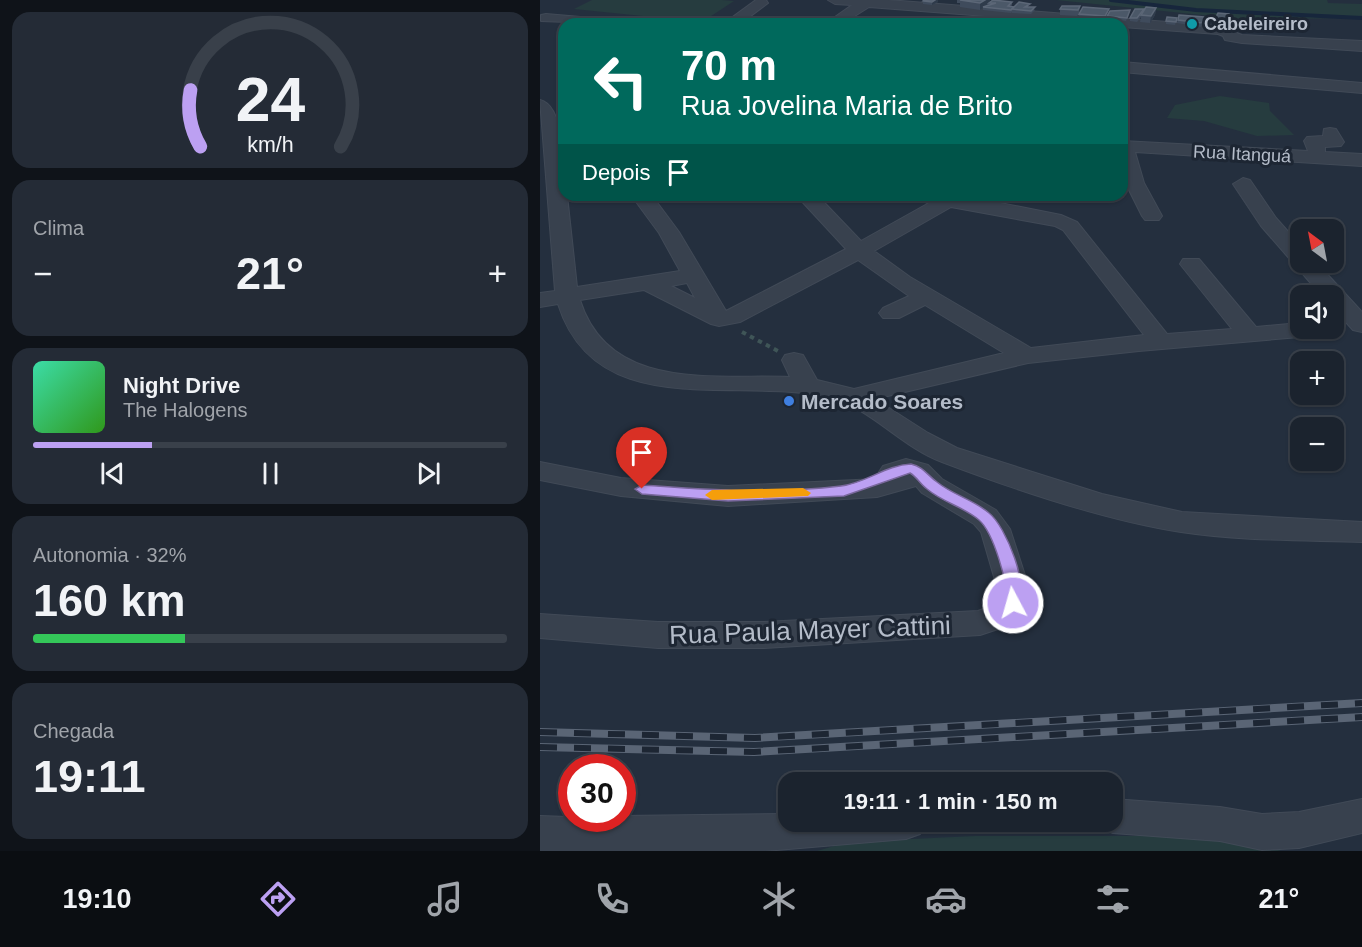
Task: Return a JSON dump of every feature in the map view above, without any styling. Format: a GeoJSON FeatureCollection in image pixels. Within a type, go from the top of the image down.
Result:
{"type":"FeatureCollection","features":[{"type":"Feature","properties":{"kind":"street"},"geometry":{"type":"LineString","coordinates":[[835,0],[1064,18]]}},
{"type":"Feature","properties":{"kind":"street"},"geometry":{"type":"LineString","coordinates":[[842,18],[867,2]]}},
{"type":"Feature","properties":{"kind":"street"},"geometry":{"type":"LineString","coordinates":[[739,18],[761,3]]}},
{"type":"Feature","properties":{"kind":"street"},"geometry":{"type":"LineString","coordinates":[[955,18],[962,10]]}},
{"type":"Feature","properties":{"kind":"street"},"geometry":{"type":"LineString","coordinates":[[543,17],[558,19]]}},
{"type":"Feature","properties":{"kind":"street"},"geometry":{"type":"LineString","coordinates":[[543,17],[558,23]]}},
{"type":"Feature","properties":{"kind":"street"},"geometry":{"type":"LineString","coordinates":[[1128,23],[1218,30],[1230,33],[1226,75]]}},
{"type":"Feature","properties":{"kind":"street"},"geometry":{"type":"LineString","coordinates":[[1230,37],[1362,46]]}},
{"type":"Feature","properties":{"kind":"street"},"geometry":{"type":"LineString","coordinates":[[1128,67],[1315,83],[1321,101],[1360,96]]}},
{"type":"Feature","properties":{"kind":"street"},"geometry":{"type":"LineString","coordinates":[[548,115],[553,138],[558,194]]}},
{"type":"Feature","properties":{"kind":"street"},"geometry":{"type":"LineString","coordinates":[[1320,158],[1313,141],[1335,142],[1330,134]]}},
{"type":"Feature","properties":{"kind":"street","name":"Rua Itanguá"},"geometry":{"type":"LineString","coordinates":[[1128,147],[1362,160]]}},
{"type":"Feature","properties":{"kind":"street"},"geometry":{"type":"LineString","coordinates":[[1128,166],[1137,194],[1152,216]]}},
{"type":"Feature","properties":{"kind":"street"},"geometry":{"type":"LineString","coordinates":[[1243,184],[1268,222],[1290,247]]}},
{"type":"Feature","properties":{"kind":"street"},"geometry":{"type":"LineString","coordinates":[[559,201],[567,296],[575,326],[588,342],[611,361],[648,376],[722,386],[807,386],[834,390],[851,397],[909,465]]}},
{"type":"Feature","properties":{"kind":"street"},"geometry":{"type":"LineString","coordinates":[[646,201],[669,232],[719,320]]}},
{"type":"Feature","properties":{"kind":"street"},"geometry":{"type":"LineString","coordinates":[[812,201],[860,250],[926,297],[1027,356]]}},
{"type":"Feature","properties":{"kind":"street"},"geometry":{"type":"LineString","coordinates":[[648,283],[719,320],[732,317],[860,250],[944,201]]}},
{"type":"Feature","properties":{"kind":"street"},"geometry":{"type":"LineString","coordinates":[[963,201],[1060,221],[1070,226],[1162,343]]}},
{"type":"Feature","properties":{"kind":"street"},"geometry":{"type":"LineString","coordinates":[[1191,264],[1250,335]]}},
{"type":"Feature","properties":{"kind":"street"},"geometry":{"type":"LineString","coordinates":[[1314,273],[1361,325]]}},
{"type":"Feature","properties":{"kind":"street"},"geometry":{"type":"LineString","coordinates":[[540,300],[694,275]]}},
{"type":"Feature","properties":{"kind":"street"},"geometry":{"type":"LineString","coordinates":[[891,313],[926,297]]}},
{"type":"Feature","properties":{"kind":"street"},"geometry":{"type":"LineString","coordinates":[[1344,327],[1361,325]]}},
{"type":"Feature","properties":{"kind":"street"},"geometry":{"type":"LineString","coordinates":[[851,397],[991,362],[1027,356],[1290,331]]}},
{"type":"Feature","properties":{"kind":"street"},"geometry":{"type":"LineString","coordinates":[[794,360],[807,386]]}},
{"type":"Feature","properties":{"kind":"street"},"geometry":{"type":"LineString","coordinates":[[540,471],[621,488],[728,496],[844,491],[909,465],[1074,497],[1180,522],[1362,532]]}},
{"type":"Feature","properties":{"kind":"street","name":"Rua Paula Mayer Cattini"},"geometry":{"type":"LineString","coordinates":[[909,465],[918,489],[952,498]]}},
{"type":"Feature","properties":{"kind":"street","name":"Rua Paula Mayer Cattini"},"geometry":{"type":"LineString","coordinates":[[540,626],[658,635],[764,635],[980,623],[995,620],[1007,613],[1016,594],[995,529],[985,517],[927,482],[909,465]]}},
{"type":"Feature","properties":{"kind":"street"},"geometry":{"type":"LineString","coordinates":[[1123,817],[1220,824],[1262,832],[1299,830],[1362,816]]}},
{"type":"Feature","properties":{"kind":"street"},"geometry":{"type":"LineString","coordinates":[[540,834],[765,842],[836,832]]}},
{"type":"Feature","properties":{"kind":"path"},"geometry":{"type":"LineString","coordinates":[[719,320],[794,360]]}},
{"type":"Feature","properties":{"kind":"green space"},"geometry":{"type":"Polygon","coordinates":[[[592,0],[734,1],[708,18],[663,18],[574,9],[592,0]]]}},
{"type":"Feature","properties":{"kind":"green space"},"geometry":{"type":"Polygon","coordinates":[[[1056,0],[1327,0],[1328,3],[1362,4],[1362,18],[1241,19],[1056,0]]]}},
{"type":"Feature","properties":{"kind":"green space"},"geometry":{"type":"Polygon","coordinates":[[[1220,96],[1269,103],[1270,111],[1294,135],[1257,136],[1204,121],[1167,118],[1175,105],[1220,96]]]}},
{"type":"Feature","properties":{"kind":"green space"},"geometry":{"type":"Polygon","coordinates":[[[975,836],[1239,836],[1281,851],[817,851],[848,842],[975,836]]]}},
{"type":"Feature","properties":{"kind":"building"},"geometry":{"type":"Polygon","coordinates":[[[960,0],[985,0],[980,3],[960,0]]]}},
{"type":"Feature","properties":{"kind":"building"},"geometry":{"type":"Polygon","coordinates":[[[993,0],[1012,2],[1008,6],[1014,7],[1011,10],[983,7],[996,3],[989,3],[993,0]]]}},
{"type":"Feature","properties":{"kind":"building"},"geometry":{"type":"Polygon","coordinates":[[[1019,2],[1030,4],[1025,7],[1035,7],[1031,11],[1012,9],[1019,2]]]}},
{"type":"Feature","properties":{"kind":"building"},"geometry":{"type":"Polygon","coordinates":[[[1062,6],[1080,6],[1078,10],[1060,9],[1062,6]]]}},
{"type":"Feature","properties":{"kind":"building"},"geometry":{"type":"Polygon","coordinates":[[[1083,7],[1109,9],[1105,16],[1079,14],[1083,7]]]}},
{"type":"Feature","properties":{"kind":"building"},"geometry":{"type":"Polygon","coordinates":[[[1146,7],[1156,8],[1151,16],[1141,15],[1146,7]]]}},
{"type":"Feature","properties":{"kind":"building"},"geometry":{"type":"Polygon","coordinates":[[[1135,9],[1144,9],[1137,18],[1130,18],[1135,9]]]}},
{"type":"Feature","properties":{"kind":"building"},"geometry":{"type":"Polygon","coordinates":[[[1130,10],[1127,18],[1107,16],[1110,11],[1130,10]]]}},
{"type":"Feature","properties":{"kind":"building"},"geometry":{"type":"Polygon","coordinates":[[[1218,13],[1229,14],[1230,23],[1214,21],[1218,13]]]}},
{"type":"Feature","properties":{"kind":"building"},"geometry":{"type":"Polygon","coordinates":[[[1179,15],[1204,17],[1202,23],[1178,20],[1179,15]]]}},
{"type":"Feature","properties":{"kind":"building"},"geometry":{"type":"Polygon","coordinates":[[[1167,17],[1177,18],[1176,22],[1166,21],[1167,17]]]}},
{"type":"Feature","properties":{"kind":"waterway"},"geometry":{"type":"LineString","coordinates":[[1111,0],[1196,10],[1362,18]]}},
{"type":"Feature","properties":{"kind":"railway"},"geometry":{"type":"LineString","coordinates":[[540,732],[755,738],[1362,703]]}},
{"type":"Feature","properties":{"kind":"railway"},"geometry":{"type":"LineString","coordinates":[[540,747],[754,752],[1362,717]]}},
{"type":"Feature","properties":{"kind":"slow traffic"},"geometry":{"type":"LineString","coordinates":[[712,495],[803,493]]}},
{"type":"Feature","properties":{"kind":"place","name":"Cabeleireiro"},"geometry":{"type":"Point","coordinates":[1192,24]}},
{"type":"Feature","properties":{"kind":"place","name":"Mercado Soares"},"geometry":{"type":"Point","coordinates":[789,401]}},
{"type":"Feature","properties":{"kind":"route"},"geometry":{"type":"LineString","coordinates":[[642,489],[728,496],[844,491],[879,480],[900,469],[911,468],[918,471],[922,478],[932,486],[968,504],[985,517],[995,529],[1016,594],[1013,603]]}}]}
